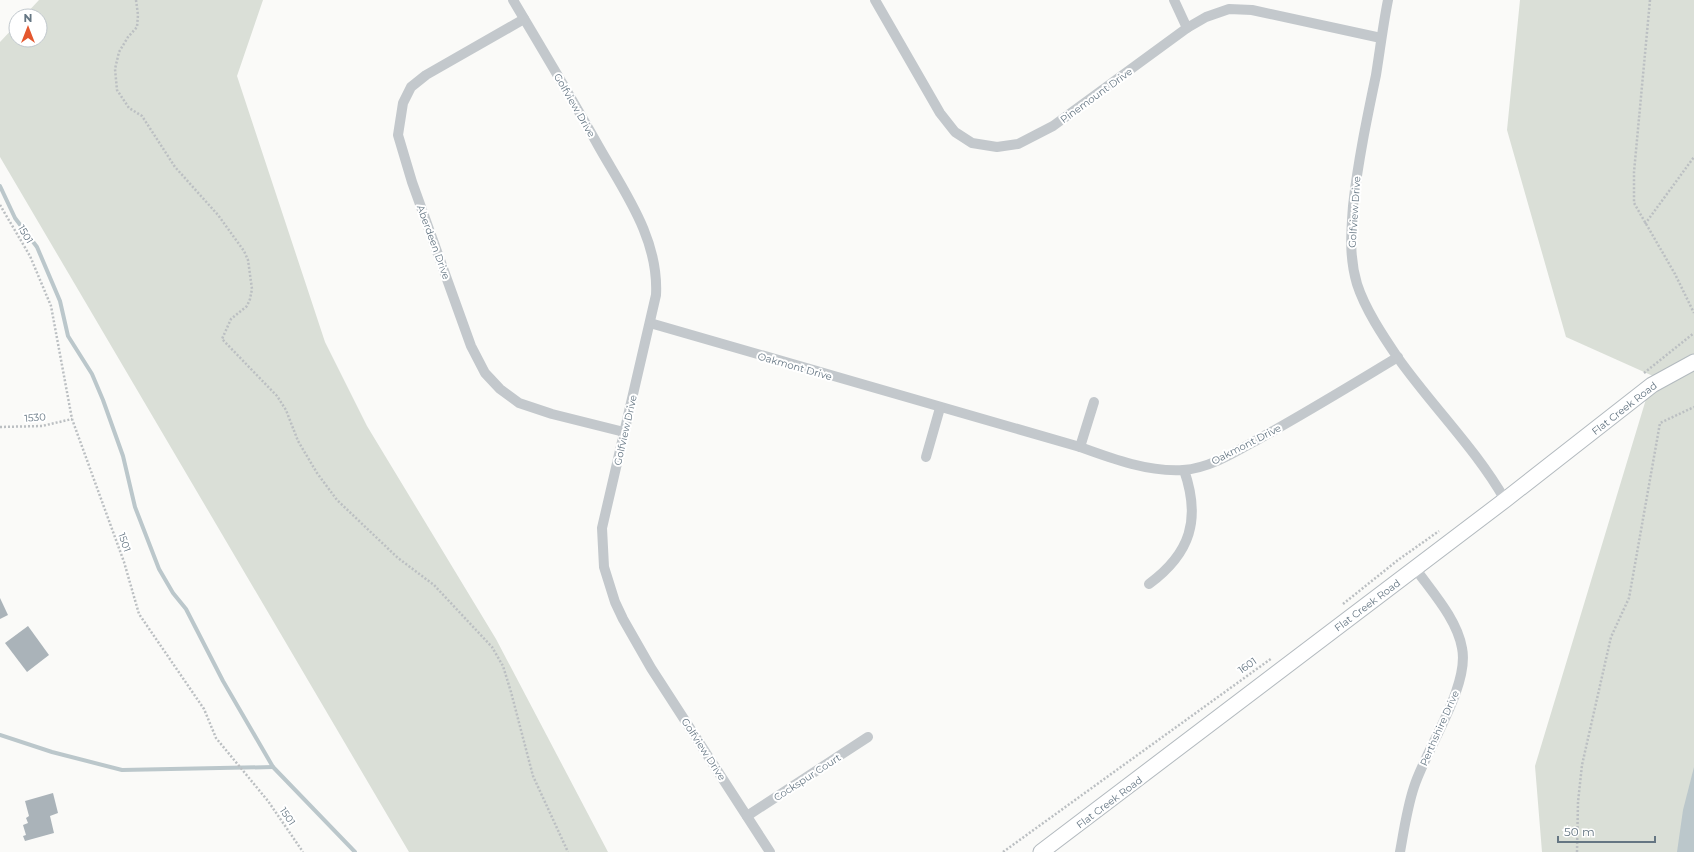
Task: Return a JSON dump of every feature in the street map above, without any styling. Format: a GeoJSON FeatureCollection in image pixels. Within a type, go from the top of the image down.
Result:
{"type":"FeatureCollection","features":[{"type":"Feature","properties":{"kind":"street","name":"Golfview Drive"},"geometry":{"type":"LineString","coordinates":[[513,0],[574,101],[646,233],[655,264],[657,283],[656,295],[602,528],[604,567],[615,602],[651,668],[770,852]]}},
{"type":"Feature","properties":{"kind":"street","name":"Pinemount Drive"},"geometry":{"type":"LineString","coordinates":[[875,0],[940,113],[955,132],[972,143],[997,147],[1018,144],[1053,126],[1187,28],[1206,17],[1229,9],[1252,10],[1381,38]]}},
{"type":"Feature","properties":{"kind":"street"},"geometry":{"type":"LineString","coordinates":[[1174,0],[1187,28]]}},
{"type":"Feature","properties":{"kind":"street","name":"Golfview Drive"},"geometry":{"type":"LineString","coordinates":[[1388,0],[1360,152],[1350,244],[1357,285],[1369,311],[1398,357],[1463,441],[1505,500]]}},
{"type":"Feature","properties":{"kind":"street","name":"Aberdeen Drive"},"geometry":{"type":"LineString","coordinates":[[524,19],[426,75],[411,86],[402,103],[398,135],[412,182],[471,346],[485,373],[500,389],[519,403],[552,414],[624,432]]}},
{"type":"Feature","properties":{"kind":"street","name":"Oakmont Drive"},"geometry":{"type":"LineString","coordinates":[[650,324],[1080,447],[1114,459],[1149,468],[1184,470],[1214,462],[1242,448],[1398,357]]}},
{"type":"Feature","properties":{"kind":"street","name":"Flat Creek Road"},"geometry":{"type":"LineString","coordinates":[[1042,852],[1505,500],[1652,385],[1694,362]]}},
{"type":"Feature","properties":{"kind":"street"},"geometry":{"type":"LineString","coordinates":[[1080,447],[1094,402]]}},
{"type":"Feature","properties":{"kind":"street"},"geometry":{"type":"LineString","coordinates":[[926,457],[940,408]]}},
{"type":"Feature","properties":{"kind":"street"},"geometry":{"type":"LineString","coordinates":[[1149,584],[1164,573],[1183,550],[1192,517],[1191,490],[1184,470]]}},
{"type":"Feature","properties":{"kind":"street","name":"Perthshire Drive"},"geometry":{"type":"LineString","coordinates":[[1400,852],[1414,786],[1455,695],[1463,670],[1463,649],[1456,628],[1415,568]]}},
{"type":"Feature","properties":{"kind":"street","name":"Cockspur Court"},"geometry":{"type":"LineString","coordinates":[[747,816],[868,737]]}},
{"type":"Feature","properties":{"kind":"path"},"geometry":{"type":"LineString","coordinates":[[136,0],[138,15],[137,27],[118,52],[115,69],[117,90],[129,108],[142,116],[175,167],[218,215],[244,251],[248,260],[252,289],[250,299],[247,306],[231,319],[222,339],[277,396],[286,410],[298,441],[317,473],[337,500],[398,558],[434,585],[492,647],[503,666],[533,776],[568,852]]}},
{"type":"Feature","properties":{"kind":"path"},"geometry":{"type":"LineString","coordinates":[[1650,0],[1633,188],[1634,204],[1675,274],[1694,313]]}},
{"type":"Feature","properties":{"kind":"path"},"geometry":{"type":"LineString","coordinates":[[1645,224],[1694,157]]}},
{"type":"Feature","properties":{"kind":"path","name":"1501"},"geometry":{"type":"LineString","coordinates":[[0,204],[30,256],[51,306],[72,419],[124,562],[139,614],[204,709],[216,738],[268,800],[303,852]]}},
{"type":"Feature","properties":{"kind":"path"},"geometry":{"type":"LineString","coordinates":[[1577,852],[1578,802],[1582,765],[1611,637],[1629,598],[1660,424],[1694,407]]}},
{"type":"Feature","properties":{"kind":"path","name":"1530"},"geometry":{"type":"LineString","coordinates":[[0,427],[42,426],[72,419]]}},
{"type":"Feature","properties":{"kind":"path"},"geometry":{"type":"LineString","coordinates":[[1337,608],[1398,560],[1446,527]]}},
{"type":"Feature","properties":{"kind":"path","name":"1601"},"geometry":{"type":"LineString","coordinates":[[1003,852],[1276,655]]}},
{"type":"Feature","properties":{"kind":"shaded area"},"geometry":{"type":"Polygon","coordinates":[[[39,0],[263,0],[237,76],[325,342],[367,426],[496,639],[608,852],[409,852],[0,157],[0,42],[8,34],[8,48],[48,48],[48,8],[32,8],[39,0]]]}},
{"type":"Feature","properties":{"kind":"shaded area"},"geometry":{"type":"Polygon","coordinates":[[[1520,0],[1694,0],[1694,852],[1542,852],[1535,766],[1653,376],[1566,337],[1507,130],[1520,0]]]}},
{"type":"Feature","properties":{"kind":"shaded area"},"geometry":{"type":"Polygon","coordinates":[[[1694,767],[1694,852],[1677,852],[1683,810],[1694,767]]]}},
{"type":"Feature","properties":{"kind":"building"},"geometry":{"type":"Polygon","coordinates":[[[0,598],[8,615],[0,619],[0,598]]]}},
{"type":"Feature","properties":{"kind":"building"},"geometry":{"type":"Polygon","coordinates":[[[28,626],[49,655],[27,672],[5,643],[28,626]]]}},
{"type":"Feature","properties":{"kind":"building"},"geometry":{"type":"Polygon","coordinates":[[[53,793],[58,813],[50,816],[54,833],[25,841],[23,836],[26,835],[23,825],[28,823],[26,818],[29,816],[25,801],[53,793]]]}},
{"type":"Feature","properties":{"kind":"waterway"},"geometry":{"type":"LineString","coordinates":[[0,186],[15,218],[37,247],[60,301],[68,336],[92,374],[103,400],[123,456],[135,507],[159,569],[173,593],[186,609],[223,681],[273,767],[355,852]]}},
{"type":"Feature","properties":{"kind":"waterway"},"geometry":{"type":"LineString","coordinates":[[0,735],[52,752],[122,770],[273,767]]}}]}
